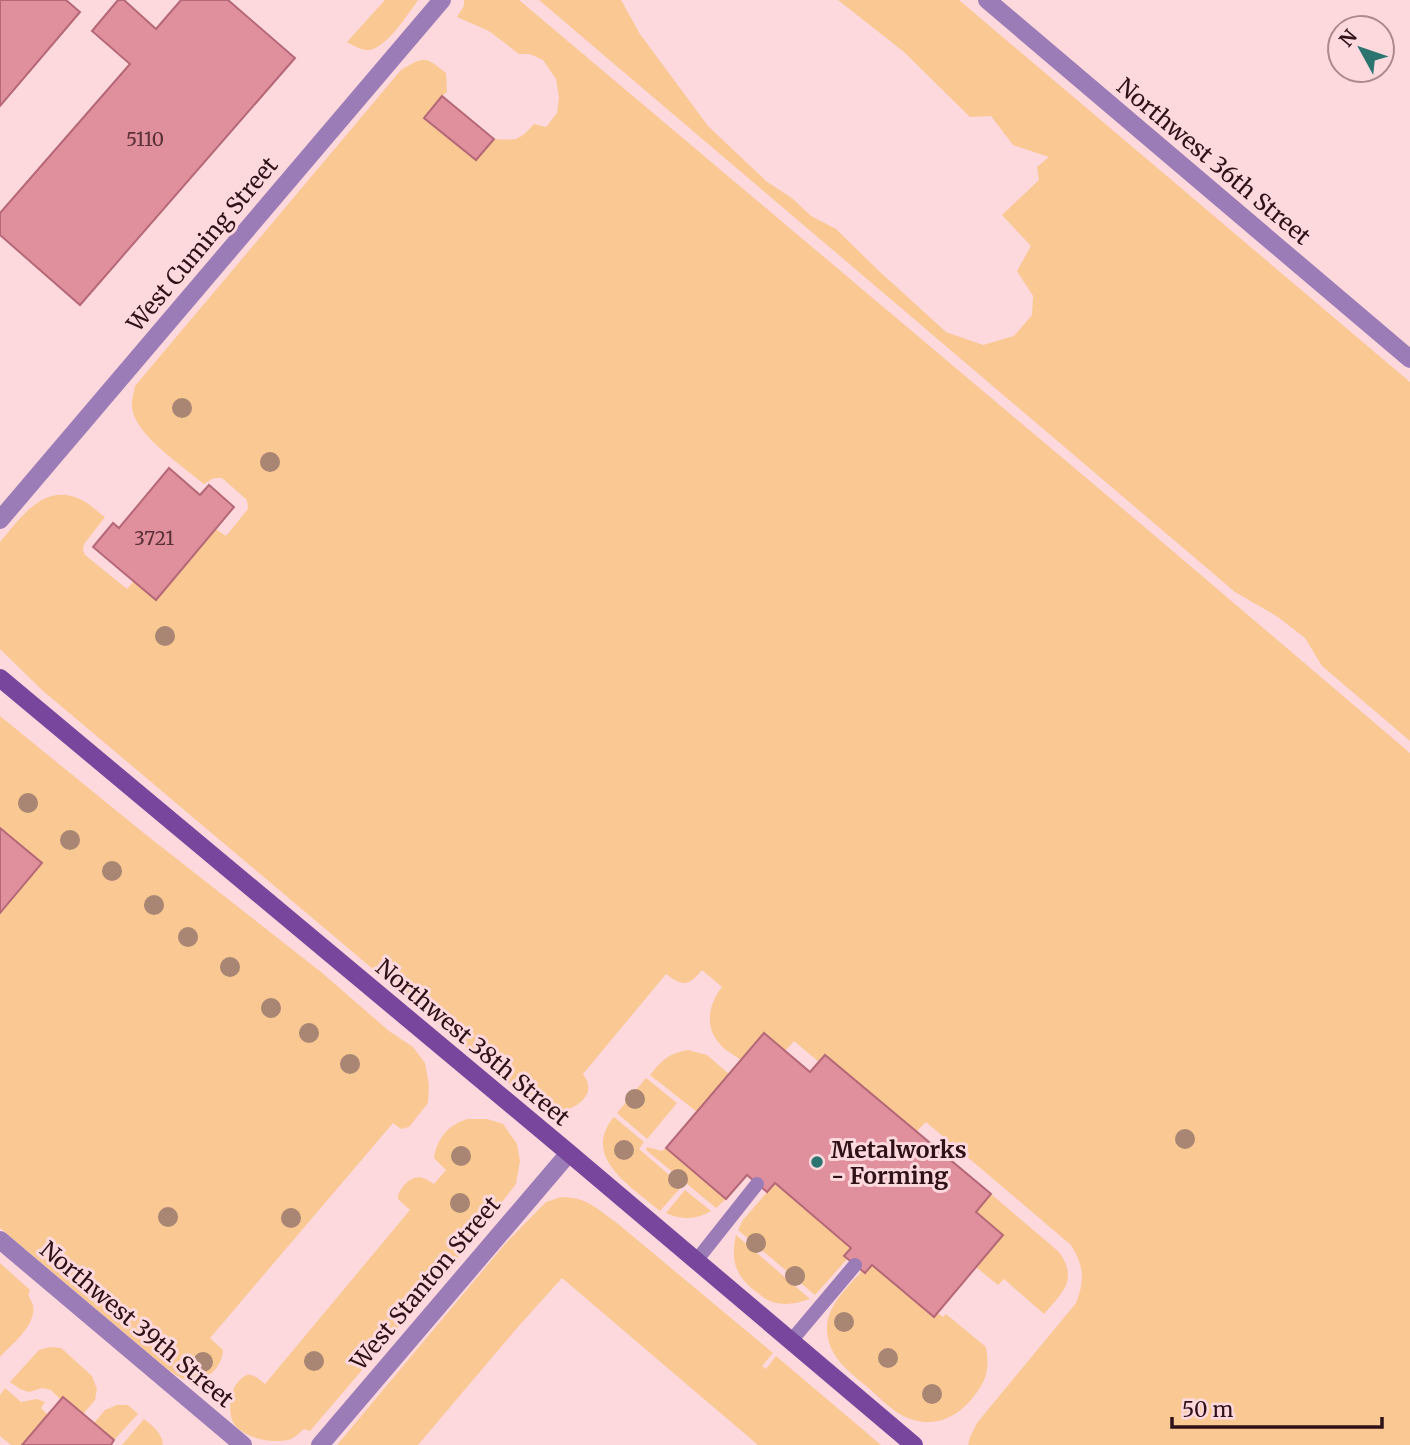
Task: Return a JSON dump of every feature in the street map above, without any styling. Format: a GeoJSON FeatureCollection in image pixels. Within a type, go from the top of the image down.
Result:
{"type":"FeatureCollection","features":[{"type":"Feature","properties":{"kind":"main road","name":"Northwest 38th Street"},"geometry":{"type":"LineString","coordinates":[[0,678],[914,1445]]}},
{"type":"Feature","properties":{"kind":"street","name":"West Cuming Street"},"geometry":{"type":"LineString","coordinates":[[0,520],[442,0]]}},
{"type":"Feature","properties":{"kind":"street","name":"Northwest 36th Street"},"geometry":{"type":"LineString","coordinates":[[987,0],[1410,359]]}},
{"type":"Feature","properties":{"kind":"street","name":"West Stanton Street"},"geometry":{"type":"LineString","coordinates":[[320,1445],[569,1153]]}},
{"type":"Feature","properties":{"kind":"street","name":"Northwest 39th Street"},"geometry":{"type":"LineString","coordinates":[[0,1240],[243,1445]]}},
{"type":"Feature","properties":{"kind":"lane"},"geometry":{"type":"LineString","coordinates":[[696,1261],[757,1184]]}},
{"type":"Feature","properties":{"kind":"lane"},"geometry":{"type":"LineString","coordinates":[[791,1341],[855,1265]]}},
{"type":"Feature","properties":{"kind":"shaded area"},"geometry":{"type":"Polygon","coordinates":[[[385,0],[418,0],[382,44],[368,50],[347,42],[385,0]]]}},
{"type":"Feature","properties":{"kind":"shaded area"},"geometry":{"type":"Polygon","coordinates":[[[464,0],[519,0],[1410,753],[1410,1445],[968,1445],[977,1423],[1076,1303],[1082,1273],[1071,1245],[926,1122],[916,1132],[826,1055],[819,1062],[794,1041],[785,1051],[763,1034],[741,1060],[729,1052],[714,1036],[710,1022],[711,1007],[722,987],[702,970],[685,983],[666,974],[583,1074],[588,1082],[588,1091],[582,1101],[572,1108],[555,1112],[538,1107],[42,690],[0,649],[0,542],[37,503],[48,497],[73,496],[105,517],[84,544],[83,550],[85,555],[127,589],[134,581],[216,529],[226,536],[248,509],[247,500],[222,478],[214,478],[204,484],[151,439],[135,418],[132,400],[135,386],[401,70],[424,60],[446,73],[447,92],[424,118],[475,160],[494,139],[516,139],[534,124],[546,127],[557,113],[559,97],[556,79],[543,60],[530,54],[519,54],[489,31],[457,17],[464,6],[464,0]]]}},
{"type":"Feature","properties":{"kind":"shaded area"},"geometry":{"type":"Polygon","coordinates":[[[539,0],[621,0],[640,34],[708,126],[766,181],[793,199],[811,216],[836,229],[946,332],[983,345],[1014,336],[1032,315],[1033,296],[1017,271],[1031,246],[1002,215],[1039,180],[1037,167],[1049,157],[1013,145],[991,116],[970,117],[904,52],[838,0],[959,0],[1410,382],[1410,741],[1322,666],[1305,638],[1278,617],[1235,592],[539,0]]]}},
{"type":"Feature","properties":{"kind":"shaded area"},"geometry":{"type":"Polygon","coordinates":[[[0,716],[321,972],[389,1031],[413,1047],[425,1063],[429,1085],[428,1103],[409,1127],[401,1129],[393,1123],[210,1338],[223,1350],[222,1357],[212,1373],[201,1379],[184,1379],[167,1369],[0,1228],[0,716]]]}},
{"type":"Feature","properties":{"kind":"shaded area"},"geometry":{"type":"Polygon","coordinates":[[[688,1050],[707,1055],[729,1074],[697,1112],[650,1075],[666,1058],[688,1050]]]}},
{"type":"Feature","properties":{"kind":"shaded area"},"geometry":{"type":"Polygon","coordinates":[[[646,1078],[677,1103],[647,1139],[617,1113],[646,1078]]]}},
{"type":"Feature","properties":{"kind":"shaded area"},"geometry":{"type":"Polygon","coordinates":[[[614,1117],[644,1142],[639,1149],[682,1186],[660,1211],[624,1181],[606,1158],[603,1145],[605,1132],[614,1117]]]}},
{"type":"Feature","properties":{"kind":"shaded area"},"geometry":{"type":"Polygon","coordinates":[[[468,1119],[487,1119],[503,1124],[517,1144],[520,1161],[516,1184],[467,1247],[310,1431],[304,1429],[291,1439],[276,1441],[250,1436],[242,1431],[232,1420],[230,1409],[232,1392],[237,1383],[249,1375],[265,1384],[410,1210],[398,1199],[403,1187],[418,1177],[434,1184],[446,1170],[434,1158],[438,1144],[450,1128],[468,1119]]]}},
{"type":"Feature","properties":{"kind":"shaded area"},"geometry":{"type":"Polygon","coordinates":[[[647,1147],[662,1151],[666,1148],[726,1199],[716,1208],[646,1150],[647,1147]]]}},
{"type":"Feature","properties":{"kind":"shaded area"},"geometry":{"type":"Polygon","coordinates":[[[775,1183],[851,1248],[847,1259],[815,1295],[738,1230],[743,1220],[775,1183]]]}},
{"type":"Feature","properties":{"kind":"shaded area"},"geometry":{"type":"Polygon","coordinates":[[[685,1190],[711,1211],[689,1218],[666,1213],[685,1190]]]}},
{"type":"Feature","properties":{"kind":"shaded area"},"geometry":{"type":"Polygon","coordinates":[[[991,1194],[1059,1252],[1065,1262],[1068,1271],[1066,1286],[1044,1314],[1004,1279],[998,1285],[976,1267],[976,1212],[991,1194]]]}},
{"type":"Feature","properties":{"kind":"shaded area"},"geometry":{"type":"Polygon","coordinates":[[[561,1197],[585,1202],[617,1223],[773,1353],[762,1366],[766,1369],[776,1356],[881,1445],[758,1445],[562,1278],[418,1445],[337,1445],[505,1244],[546,1202],[561,1197]]]}},
{"type":"Feature","properties":{"kind":"shaded area"},"geometry":{"type":"Polygon","coordinates":[[[736,1235],[810,1299],[781,1304],[764,1298],[750,1287],[736,1268],[736,1235]]]}},
{"type":"Feature","properties":{"kind":"shaded area"},"geometry":{"type":"Polygon","coordinates":[[[0,1263],[30,1290],[28,1295],[33,1312],[22,1334],[0,1357],[0,1263]]]}},
{"type":"Feature","properties":{"kind":"shaded area"},"geometry":{"type":"Polygon","coordinates":[[[872,1265],[933,1316],[937,1313],[943,1317],[946,1314],[986,1347],[987,1370],[980,1388],[963,1408],[946,1419],[918,1421],[898,1413],[845,1368],[831,1347],[827,1330],[834,1305],[862,1271],[865,1273],[872,1265]]]}},
{"type":"Feature","properties":{"kind":"shaded area"},"geometry":{"type":"Polygon","coordinates":[[[61,1348],[92,1376],[97,1389],[95,1400],[83,1414],[64,1397],[61,1400],[51,1390],[42,1388],[29,1392],[10,1382],[39,1350],[61,1348]]]}},
{"type":"Feature","properties":{"kind":"shaded area"},"geometry":{"type":"Polygon","coordinates":[[[5,1388],[21,1402],[37,1399],[45,1402],[41,1408],[48,1415],[22,1445],[11,1445],[0,1436],[0,1395],[5,1388]]]}},
{"type":"Feature","properties":{"kind":"shaded area"},"geometry":{"type":"Polygon","coordinates":[[[117,1405],[128,1405],[138,1414],[114,1440],[94,1423],[105,1410],[117,1405]]]}},
{"type":"Feature","properties":{"kind":"shaded area"},"geometry":{"type":"Polygon","coordinates":[[[144,1419],[159,1433],[163,1445],[122,1445],[144,1419]]]}},
{"type":"Feature","properties":{"kind":"building"},"geometry":{"type":"Polygon","coordinates":[[[0,0],[66,0],[80,12],[0,106],[0,0]]]}},
{"type":"Feature","properties":{"kind":"building"},"geometry":{"type":"Polygon","coordinates":[[[118,0],[124,0],[156,29],[181,0],[228,0],[295,58],[80,305],[0,235],[0,213],[130,64],[92,31],[118,0]]]}},
{"type":"Feature","properties":{"kind":"building"},"geometry":{"type":"Polygon","coordinates":[[[442,96],[494,139],[476,160],[424,118],[442,96]]]}},
{"type":"Feature","properties":{"kind":"building"},"geometry":{"type":"Polygon","coordinates":[[[169,468],[200,495],[209,485],[234,507],[156,600],[93,547],[113,523],[119,528],[169,468]]]}},
{"type":"Feature","properties":{"kind":"building"},"geometry":{"type":"Polygon","coordinates":[[[0,828],[42,863],[0,913],[0,828]]]}},
{"type":"Feature","properties":{"kind":"building","name":"Metalworks - Forming"},"geometry":{"type":"Polygon","coordinates":[[[764,1033],[810,1072],[825,1055],[991,1194],[976,1212],[1003,1235],[934,1317],[872,1265],[865,1273],[844,1256],[851,1248],[775,1183],[767,1192],[747,1175],[726,1199],[666,1148],[764,1033]]]}},
{"type":"Feature","properties":{"kind":"building"},"geometry":{"type":"Polygon","coordinates":[[[63,1397],[114,1440],[111,1445],[22,1445],[63,1397]]]}},
{"type":"Feature","properties":{"kind":"place","name":"Metalworks - Forming"},"geometry":{"type":"Point","coordinates":[817,1162]}}]}
